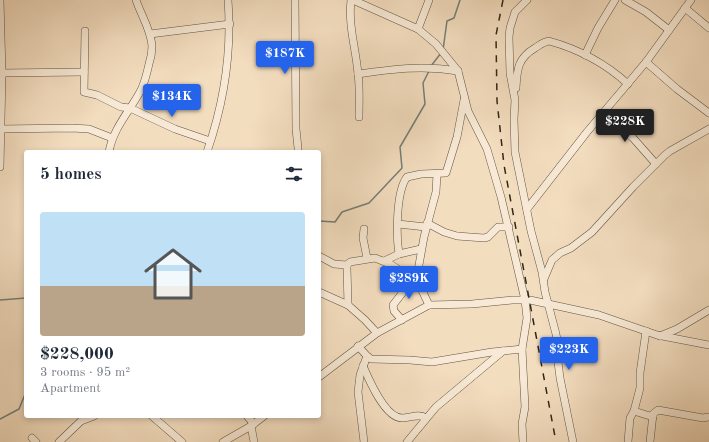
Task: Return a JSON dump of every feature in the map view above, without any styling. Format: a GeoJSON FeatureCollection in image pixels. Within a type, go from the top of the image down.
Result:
{"type":"FeatureCollection","features":[{"type":"Feature","properties":{"kind":"street"},"geometry":{"type":"LineString","coordinates":[[0,0],[0,167]]}},
{"type":"Feature","properties":{"kind":"street"},"geometry":{"type":"LineString","coordinates":[[109,150],[112,138],[141,90],[147,76],[152,47],[150,34],[136,0]]}},
{"type":"Feature","properties":{"kind":"street"},"geometry":{"type":"LineString","coordinates":[[208,150],[226,77],[230,24],[228,0]]}},
{"type":"Feature","properties":{"kind":"street"},"geometry":{"type":"LineString","coordinates":[[294,0],[296,128],[298,148]]}},
{"type":"Feature","properties":{"kind":"street"},"geometry":{"type":"LineString","coordinates":[[359,117],[358,74],[350,25],[352,0],[418,29],[436,44],[458,72],[468,111],[487,149],[509,227],[525,300],[527,318],[522,350],[525,407],[522,424],[523,442]]}},
{"type":"Feature","properties":{"kind":"street"},"geometry":{"type":"LineString","coordinates":[[418,29],[429,0]]}},
{"type":"Feature","properties":{"kind":"street"},"geometry":{"type":"LineString","coordinates":[[515,100],[510,73],[510,28],[515,12],[527,0]]}},
{"type":"Feature","properties":{"kind":"street"},"geometry":{"type":"LineString","coordinates":[[585,54],[598,28],[615,0]]}},
{"type":"Feature","properties":{"kind":"street"},"geometry":{"type":"LineString","coordinates":[[625,0],[646,12],[669,30]]}},
{"type":"Feature","properties":{"kind":"street"},"geometry":{"type":"LineString","coordinates":[[527,209],[587,132],[604,114],[646,62],[691,0]]}},
{"type":"Feature","properties":{"kind":"street"},"geometry":{"type":"LineString","coordinates":[[685,8],[709,28]]}},
{"type":"Feature","properties":{"kind":"street"},"geometry":{"type":"LineString","coordinates":[[150,34],[230,24]]}},
{"type":"Feature","properties":{"kind":"street"},"geometry":{"type":"LineString","coordinates":[[84,31],[84,92],[97,95],[121,106],[130,108],[175,129],[210,142]]}},
{"type":"Feature","properties":{"kind":"street"},"geometry":{"type":"LineString","coordinates":[[573,442],[560,378],[557,339],[531,231],[515,152],[514,119],[516,80],[519,63],[529,51],[544,42],[549,42],[585,54],[610,69],[628,84]]}},
{"type":"Feature","properties":{"kind":"street"},"geometry":{"type":"LineString","coordinates":[[646,62],[677,89],[709,113]]}},
{"type":"Feature","properties":{"kind":"street"},"geometry":{"type":"LineString","coordinates":[[358,74],[420,67],[441,68],[458,72]]}},
{"type":"Feature","properties":{"kind":"street"},"geometry":{"type":"LineString","coordinates":[[1,73],[84,72]]}},
{"type":"Feature","properties":{"kind":"street"},"geometry":{"type":"LineString","coordinates":[[399,254],[398,224],[401,187],[407,177],[421,174],[445,174],[457,138],[464,99]]}},
{"type":"Feature","properties":{"kind":"street"},"geometry":{"type":"LineString","coordinates":[[604,114],[633,138],[656,164]]}},
{"type":"Feature","properties":{"kind":"street"},"geometry":{"type":"LineString","coordinates":[[1,129],[89,129],[112,138]]}},
{"type":"Feature","properties":{"kind":"street"},"geometry":{"type":"LineString","coordinates":[[543,281],[552,260],[592,232],[633,187],[670,150],[679,147],[709,129]]}},
{"type":"Feature","properties":{"kind":"street"},"geometry":{"type":"LineString","coordinates":[[402,320],[394,311],[392,305],[407,287],[416,281],[421,249],[436,192],[437,174]]}},
{"type":"Feature","properties":{"kind":"street"},"geometry":{"type":"LineString","coordinates":[[398,224],[427,225],[457,236],[484,238],[488,237],[498,227],[509,227]]}},
{"type":"Feature","properties":{"kind":"street"},"geometry":{"type":"LineString","coordinates":[[364,229],[363,238],[367,258]]}},
{"type":"Feature","properties":{"kind":"street"},"geometry":{"type":"LineString","coordinates":[[384,261],[399,254],[421,249]]}},
{"type":"Feature","properties":{"kind":"street"},"geometry":{"type":"LineString","coordinates":[[321,257],[334,264],[347,265],[350,262],[367,258],[375,258],[384,261],[416,281],[429,305]]}},
{"type":"Feature","properties":{"kind":"street"},"geometry":{"type":"LineString","coordinates":[[347,265],[348,305]]}},
{"type":"Feature","properties":{"kind":"street"},"geometry":{"type":"LineString","coordinates":[[321,293],[348,305],[377,333]]}},
{"type":"Feature","properties":{"kind":"street"},"geometry":{"type":"LineString","coordinates":[[321,374],[377,333],[429,305],[472,304],[525,300],[599,315],[660,336],[709,345]]}},
{"type":"Feature","properties":{"kind":"street"},"geometry":{"type":"LineString","coordinates":[[660,336],[677,329],[709,310]]}},
{"type":"Feature","properties":{"kind":"street"},"geometry":{"type":"LineString","coordinates":[[628,442],[630,418],[634,411],[640,388],[640,373],[646,331]]}},
{"type":"Feature","properties":{"kind":"street"},"geometry":{"type":"LineString","coordinates":[[358,346],[371,359],[432,362],[492,352],[522,350]]}},
{"type":"Feature","properties":{"kind":"street"},"geometry":{"type":"LineString","coordinates":[[407,442],[421,427],[426,418],[436,407],[504,351]]}},
{"type":"Feature","properties":{"kind":"street"},"geometry":{"type":"LineString","coordinates":[[364,442],[358,392],[360,375],[367,356]]}},
{"type":"Feature","properties":{"kind":"street"},"geometry":{"type":"LineString","coordinates":[[363,366],[377,396],[391,414],[400,418],[420,415],[426,418]]}},
{"type":"Feature","properties":{"kind":"street"},"geometry":{"type":"LineString","coordinates":[[650,442],[653,417],[655,412],[658,410],[708,418]]}},
{"type":"Feature","properties":{"kind":"street"},"geometry":{"type":"LineString","coordinates":[[634,411],[653,417]]}},
{"type":"Feature","properties":{"kind":"street"},"geometry":{"type":"LineString","coordinates":[[58,442],[81,420],[88,418]]}},
{"type":"Feature","properties":{"kind":"street"},"geometry":{"type":"LineString","coordinates":[[154,418],[182,442]]}},
{"type":"Feature","properties":{"kind":"street"},"geometry":{"type":"LineString","coordinates":[[248,418],[252,425],[254,442]]}},
{"type":"Feature","properties":{"kind":"street"},"geometry":{"type":"LineString","coordinates":[[223,442],[261,418]]}},
{"type":"Feature","properties":{"kind":"waterway"},"geometry":{"type":"LineString","coordinates":[[443,50],[447,21],[454,18],[460,0]]}},
{"type":"Feature","properties":{"kind":"waterway"},"geometry":{"type":"LineString","coordinates":[[431,66],[441,53]]}},
{"type":"Feature","properties":{"kind":"waterway"},"geometry":{"type":"LineString","coordinates":[[321,221],[335,222],[342,212],[369,203],[402,168],[400,147],[425,104],[423,83],[429,71]]}},
{"type":"Feature","properties":{"kind":"waterway"},"geometry":{"type":"LineString","coordinates":[[0,300],[24,298]]}},
{"type":"Feature","properties":{"kind":"waterway"},"geometry":{"type":"LineString","coordinates":[[0,419],[19,409],[24,397]]}},
{"type":"Feature","properties":{"kind":"railway"},"geometry":{"type":"LineString","coordinates":[[503,0],[496,35],[497,101],[504,165],[556,442]]}}]}
